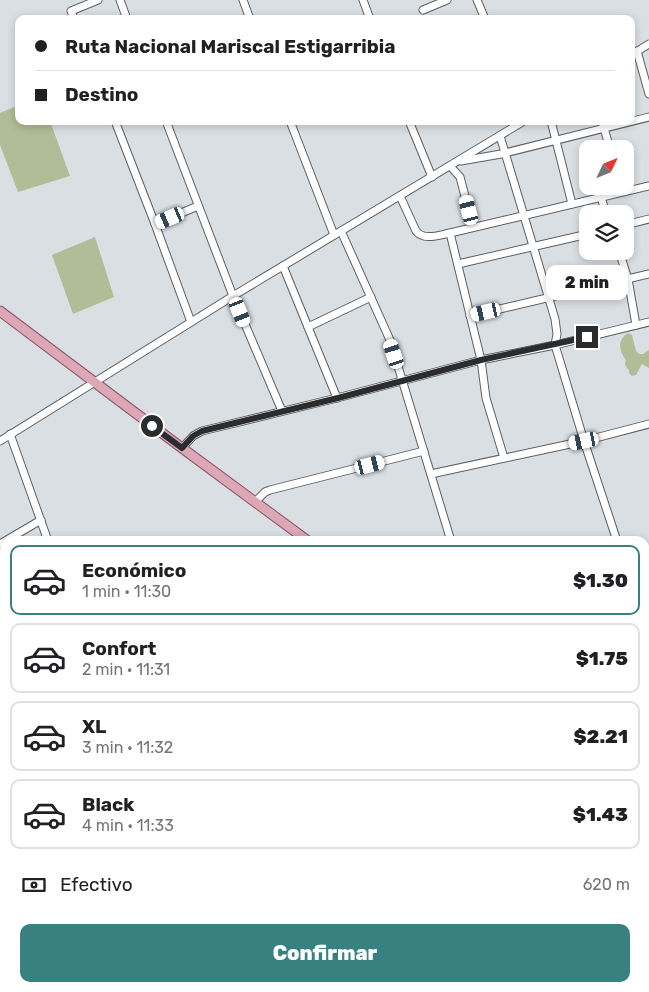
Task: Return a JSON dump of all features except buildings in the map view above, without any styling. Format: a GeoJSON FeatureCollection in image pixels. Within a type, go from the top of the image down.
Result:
{"type":"FeatureCollection","features":[{"type":"Feature","properties":{"kind":"main road"},"geometry":{"type":"LineString","coordinates":[[0,311],[301,536]]}},
{"type":"Feature","properties":{"kind":"street"},"geometry":{"type":"LineString","coordinates":[[72,15],[71,11],[98,0]]}},
{"type":"Feature","properties":{"kind":"street"},"geometry":{"type":"LineString","coordinates":[[120,0],[126,15]]}},
{"type":"Feature","properties":{"kind":"street"},"geometry":{"type":"LineString","coordinates":[[243,0],[249,15]]}},
{"type":"Feature","properties":{"kind":"street"},"geometry":{"type":"LineString","coordinates":[[363,0],[369,15]]}},
{"type":"Feature","properties":{"kind":"street"},"geometry":{"type":"LineString","coordinates":[[423,10],[447,0]]}},
{"type":"Feature","properties":{"kind":"street"},"geometry":{"type":"LineString","coordinates":[[477,0],[483,15]]}},
{"type":"Feature","properties":{"kind":"street"},"geometry":{"type":"LineString","coordinates":[[635,52],[649,44]]}},
{"type":"Feature","properties":{"kind":"street"},"geometry":{"type":"LineString","coordinates":[[635,56],[649,94]]}},
{"type":"Feature","properties":{"kind":"street"},"geometry":{"type":"LineString","coordinates":[[635,119],[649,117]]}},
{"type":"Feature","properties":{"kind":"street"},"geometry":{"type":"LineString","coordinates":[[117,125],[191,322]]}},
{"type":"Feature","properties":{"kind":"street"},"geometry":{"type":"LineString","coordinates":[[168,125],[233,296],[282,411]]}},
{"type":"Feature","properties":{"kind":"street"},"geometry":{"type":"LineString","coordinates":[[292,125],[338,233],[371,297],[390,340],[450,536]]}},
{"type":"Feature","properties":{"kind":"street"},"geometry":{"type":"LineString","coordinates":[[412,125],[432,177]]}},
{"type":"Feature","properties":{"kind":"street"},"geometry":{"type":"LineString","coordinates":[[0,441],[233,296],[518,125]]}},
{"type":"Feature","properties":{"kind":"street"},"geometry":{"type":"LineString","coordinates":[[552,125],[572,204]]}},
{"type":"Feature","properties":{"kind":"street"},"geometry":{"type":"LineString","coordinates":[[453,164],[556,140],[603,125],[607,140]]}},
{"type":"Feature","properties":{"kind":"street"},"geometry":{"type":"LineString","coordinates":[[500,136],[534,246],[556,327],[555,345],[615,536]]}},
{"type":"Feature","properties":{"kind":"street"},"geometry":{"type":"LineString","coordinates":[[453,164],[460,177],[473,227]]}},
{"type":"Feature","properties":{"kind":"street"},"geometry":{"type":"LineString","coordinates":[[634,188],[649,186]]}},
{"type":"Feature","properties":{"kind":"street"},"geometry":{"type":"LineString","coordinates":[[400,196],[416,231],[420,236],[426,237],[606,195]]}},
{"type":"Feature","properties":{"kind":"street"},"geometry":{"type":"LineString","coordinates":[[601,197],[603,205]]}},
{"type":"Feature","properties":{"kind":"street"},"geometry":{"type":"LineString","coordinates":[[155,224],[198,206]]}},
{"type":"Feature","properties":{"kind":"street"},"geometry":{"type":"LineString","coordinates":[[634,223],[649,219]]}},
{"type":"Feature","properties":{"kind":"street"},"geometry":{"type":"LineString","coordinates":[[450,232],[481,360],[486,398],[504,458]]}},
{"type":"Feature","properties":{"kind":"street"},"geometry":{"type":"LineString","coordinates":[[458,264],[579,236]]}},
{"type":"Feature","properties":{"kind":"street"},"geometry":{"type":"LineString","coordinates":[[622,260],[628,279],[636,325]]}},
{"type":"Feature","properties":{"kind":"street"},"geometry":{"type":"LineString","coordinates":[[283,266],[338,398]]}},
{"type":"Feature","properties":{"kind":"street"},"geometry":{"type":"LineString","coordinates":[[470,316],[649,274]]}},
{"type":"Feature","properties":{"kind":"street"},"geometry":{"type":"LineString","coordinates":[[308,326],[371,297]]}},
{"type":"Feature","properties":{"kind":"street"},"geometry":{"type":"LineString","coordinates":[[182,448],[193,436],[202,431],[338,398],[481,360],[555,345],[649,322]]}},
{"type":"Feature","properties":{"kind":"street"},"geometry":{"type":"LineString","coordinates":[[431,474],[584,441],[649,424]]}},
{"type":"Feature","properties":{"kind":"street"},"geometry":{"type":"LineString","coordinates":[[10,434],[46,536]]}},
{"type":"Feature","properties":{"kind":"street"},"geometry":{"type":"LineString","coordinates":[[255,502],[270,490],[424,451]]}},
{"type":"Feature","properties":{"kind":"street"},"geometry":{"type":"LineString","coordinates":[[13,536],[40,520]]}},
{"type":"Feature","properties":{"kind":"green space"},"geometry":{"type":"Polygon","coordinates":[[[15,107],[15,125],[51,125],[70,176],[18,192],[0,145],[0,113],[15,107]]]}},
{"type":"Feature","properties":{"kind":"green space"},"geometry":{"type":"Polygon","coordinates":[[[95,237],[114,297],[73,314],[52,255],[95,237]]]}},
{"type":"Feature","properties":{"kind":"green space"},"geometry":{"type":"Polygon","coordinates":[[[628,333],[632,335],[636,351],[639,354],[649,350],[649,368],[642,364],[636,375],[632,376],[626,367],[626,360],[620,346],[622,339],[628,333]]]}},
{"type":"Feature","properties":{"kind":"route"},"geometry":{"type":"LineString","coordinates":[[152,426],[182,448],[193,436],[202,431],[338,398],[481,360],[587,337]]}}]}
